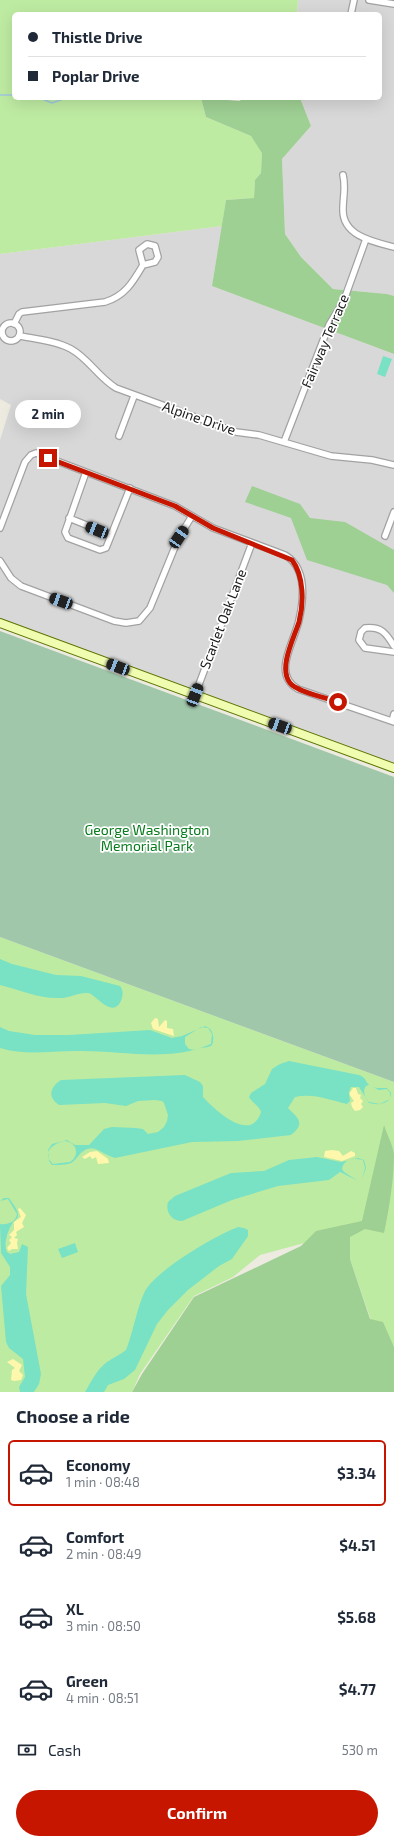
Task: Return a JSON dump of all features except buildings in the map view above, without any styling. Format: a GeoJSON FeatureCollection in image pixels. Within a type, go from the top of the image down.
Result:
{"type":"FeatureCollection","features":[{"type":"Feature","properties":{"kind":"main road"},"geometry":{"type":"LineString","coordinates":[[0,623],[394,768]]}},
{"type":"Feature","properties":{"kind":"street"},"geometry":{"type":"LineString","coordinates":[[351,12],[354,0]]}},
{"type":"Feature","properties":{"kind":"street"},"geometry":{"type":"LineString","coordinates":[[369,0],[394,4]]}},
{"type":"Feature","properties":{"kind":"street"},"geometry":{"type":"LineString","coordinates":[[343,175],[345,184],[342,208],[344,220],[351,230],[366,239],[394,248]]}},
{"type":"Feature","properties":{"kind":"street","name":"Fairway Terrace"},"geometry":{"type":"LineString","coordinates":[[284,442],[329,325],[344,300],[366,239]]}},
{"type":"Feature","properties":{"kind":"street"},"geometry":{"type":"LineString","coordinates":[[14,324],[22,312],[112,300],[128,288],[143,265]]}},
{"type":"Feature","properties":{"kind":"street"},"geometry":{"type":"LineString","coordinates":[[9,324],[14,324],[20,328],[20,336],[15,341],[6,340],[3,336],[2,328],[9,324]]}},
{"type":"Feature","properties":{"kind":"street","name":"Alpine Drive"},"geometry":{"type":"LineString","coordinates":[[20,336],[71,349],[84,358],[109,384],[134,396],[236,432],[259,435],[331,456],[377,461],[394,465]]}},
{"type":"Feature","properties":{"kind":"street"},"geometry":{"type":"LineString","coordinates":[[118,436],[134,396]]}},
{"type":"Feature","properties":{"kind":"street"},"geometry":{"type":"LineString","coordinates":[[0,528],[24,466],[28,458],[36,453],[175,506],[213,528],[292,560],[299,569],[302,584],[300,620],[287,656],[285,667],[287,678],[291,684],[298,688],[393,721],[394,714]]}},
{"type":"Feature","properties":{"kind":"street"},"geometry":{"type":"LineString","coordinates":[[86,472],[65,532],[68,538],[100,550],[106,548],[130,488]]}},
{"type":"Feature","properties":{"kind":"street"},"geometry":{"type":"LineString","coordinates":[[385,536],[394,512]]}},
{"type":"Feature","properties":{"kind":"street"},"geometry":{"type":"LineString","coordinates":[[0,561],[11,578],[21,586],[114,621],[132,623],[139,621],[150,608],[179,537],[192,516]]}},
{"type":"Feature","properties":{"kind":"street"},"geometry":{"type":"LineString","coordinates":[[70,518],[111,535]]}},
{"type":"Feature","properties":{"kind":"street","name":"Scarlet Oak Lane"},"geometry":{"type":"LineString","coordinates":[[195,695],[252,543]]}},
{"type":"Feature","properties":{"kind":"street"},"geometry":{"type":"LineString","coordinates":[[394,646],[386,632],[380,628],[365,628],[360,632],[359,640],[365,648],[394,652]]}},
{"type":"Feature","properties":{"kind":"shaded area"},"geometry":{"type":"Polygon","coordinates":[[[298,0],[394,0],[394,296],[333,289],[301,257],[285,234],[282,159],[311,126],[301,100],[382,100],[382,12],[297,12],[298,0]]]}},
{"type":"Feature","properties":{"kind":"shaded area"},"geometry":{"type":"Polygon","coordinates":[[[222,226],[212,286],[394,354],[394,769],[0,623],[0,440],[11,405],[0,399],[0,254],[222,226]]]}},
{"type":"Feature","properties":{"kind":"green space"},"geometry":{"type":"Polygon","coordinates":[[[0,0],[298,0],[297,12],[12,12],[12,100],[202,100],[206,117],[251,136],[262,152],[261,173],[255,180],[254,198],[226,200],[222,226],[0,254],[0,0]]]}},
{"type":"Feature","properties":{"kind":"green space"},"geometry":{"type":"Polygon","coordinates":[[[202,100],[301,100],[311,126],[282,159],[285,234],[301,257],[333,289],[394,296],[394,354],[212,286],[226,200],[254,198],[255,180],[261,173],[262,153],[251,136],[206,117],[202,100]]]}},
{"type":"Feature","properties":{"kind":"green space"},"geometry":{"type":"Polygon","coordinates":[[[383,356],[392,359],[385,377],[377,374],[383,356]]]}},
{"type":"Feature","properties":{"kind":"green space"},"geometry":{"type":"Polygon","coordinates":[[[252,486],[300,504],[310,518],[345,522],[394,550],[394,593],[387,585],[307,560],[291,518],[245,502],[252,486]]]}},
{"type":"Feature","properties":{"kind":"green space","name":"George Washington Memorial Park"},"geometry":{"type":"Polygon","coordinates":[[[0,631],[394,777],[394,1082],[0,937],[0,631]]]}},
{"type":"Feature","properties":{"kind":"green space"},"geometry":{"type":"Polygon","coordinates":[[[0,937],[394,1082],[394,1362],[374,1329],[350,1259],[350,1237],[360,1228],[260,1255],[233,1277],[194,1296],[140,1374],[132,1392],[0,1392],[0,937]]]}},
{"type":"Feature","properties":{"kind":"green space"},"geometry":{"type":"Polygon","coordinates":[[[0,959],[12,964],[56,975],[81,976],[120,986],[122,989],[122,998],[119,1005],[110,1007],[88,993],[81,993],[64,998],[52,998],[38,996],[0,985],[0,959]]]}},
{"type":"Feature","properties":{"kind":"green space"},"geometry":{"type":"Polygon","coordinates":[[[0,1027],[9,1031],[35,1035],[69,1035],[150,1030],[172,1038],[182,1036],[197,1029],[185,1037],[185,1044],[189,1049],[194,1050],[170,1054],[138,1054],[91,1051],[19,1052],[0,1048],[0,1027]]]}},
{"type":"Feature","properties":{"kind":"green space"},"geometry":{"type":"Polygon","coordinates":[[[202,1027],[208,1027],[212,1031],[213,1042],[211,1046],[199,1048],[211,1044],[212,1034],[208,1028],[202,1027]]]}},
{"type":"Feature","properties":{"kind":"green space"},"geometry":{"type":"Polygon","coordinates":[[[289,1061],[359,1075],[364,1078],[368,1084],[373,1087],[369,1085],[366,1086],[364,1092],[365,1096],[369,1102],[380,1104],[369,1103],[359,1087],[351,1087],[349,1092],[350,1101],[347,1104],[315,1096],[295,1097],[288,1108],[297,1118],[299,1124],[296,1131],[291,1135],[238,1141],[192,1142],[115,1158],[95,1149],[86,1149],[69,1164],[52,1165],[49,1161],[49,1158],[53,1164],[70,1162],[75,1156],[76,1152],[76,1149],[72,1143],[75,1145],[89,1145],[104,1129],[112,1127],[136,1128],[143,1129],[148,1134],[158,1132],[164,1127],[168,1115],[164,1103],[162,1101],[155,1100],[138,1101],[126,1106],[105,1103],[59,1105],[53,1099],[51,1092],[54,1086],[61,1080],[185,1075],[200,1082],[203,1086],[203,1097],[224,1116],[241,1125],[249,1125],[256,1121],[261,1112],[249,1097],[251,1093],[265,1084],[272,1069],[289,1061]]]}},
{"type":"Feature","properties":{"kind":"green space"},"geometry":{"type":"Polygon","coordinates":[[[373,1087],[387,1088],[391,1093],[390,1099],[390,1093],[387,1089],[379,1090],[373,1087]]]}},
{"type":"Feature","properties":{"kind":"green space"},"geometry":{"type":"Polygon","coordinates":[[[384,1125],[394,1155],[391,1194],[384,1233],[365,1229],[350,1237],[350,1259],[370,1319],[383,1322],[394,1347],[394,1392],[132,1392],[142,1374],[194,1297],[301,1246],[316,1231],[362,1221],[384,1125]]]}},
{"type":"Feature","properties":{"kind":"green space"},"geometry":{"type":"Polygon","coordinates":[[[67,1140],[72,1143],[64,1141],[60,1142],[48,1152],[52,1144],[67,1140]]]}},
{"type":"Feature","properties":{"kind":"green space"},"geometry":{"type":"Polygon","coordinates":[[[317,1157],[341,1162],[351,1160],[345,1162],[342,1169],[358,1181],[340,1172],[329,1180],[278,1186],[232,1200],[182,1221],[172,1218],[168,1212],[168,1202],[175,1196],[231,1173],[264,1171],[289,1160],[317,1157]]]}},
{"type":"Feature","properties":{"kind":"green space"},"geometry":{"type":"Polygon","coordinates":[[[358,1158],[364,1160],[366,1168],[362,1179],[365,1168],[363,1160],[352,1159],[358,1158]]]}},
{"type":"Feature","properties":{"kind":"green space"},"geometry":{"type":"Polygon","coordinates":[[[4,1198],[9,1198],[18,1213],[17,1218],[11,1225],[8,1233],[6,1245],[7,1252],[10,1254],[19,1252],[22,1244],[28,1247],[26,1294],[41,1374],[39,1384],[34,1392],[20,1392],[19,1387],[25,1377],[23,1359],[9,1348],[6,1342],[1,1286],[10,1275],[10,1267],[1,1253],[0,1224],[11,1222],[15,1219],[17,1214],[8,1199],[0,1201],[4,1198]]]}},
{"type":"Feature","properties":{"kind":"green space"},"geometry":{"type":"Polygon","coordinates":[[[238,1227],[248,1230],[248,1236],[232,1259],[219,1266],[188,1290],[168,1310],[157,1324],[135,1370],[124,1379],[108,1385],[104,1392],[85,1392],[100,1368],[126,1350],[142,1297],[151,1283],[161,1273],[187,1254],[238,1227]]]}},
{"type":"Feature","properties":{"kind":"green space"},"geometry":{"type":"Polygon","coordinates":[[[75,1243],[78,1252],[62,1258],[58,1249],[75,1243]]]}},
{"type":"Feature","properties":{"kind":"sand"},"geometry":{"type":"Polygon","coordinates":[[[155,1018],[158,1019],[159,1027],[165,1020],[167,1021],[167,1028],[173,1029],[174,1036],[153,1029],[151,1023],[155,1018]]]}},
{"type":"Feature","properties":{"kind":"sand"},"geometry":{"type":"Polygon","coordinates":[[[353,1088],[356,1088],[358,1094],[361,1095],[360,1098],[363,1101],[361,1104],[363,1107],[360,1110],[355,1111],[351,1103],[354,1101],[349,1094],[353,1088]]]}},
{"type":"Feature","properties":{"kind":"sand"},"geometry":{"type":"Polygon","coordinates":[[[97,1151],[108,1159],[109,1163],[98,1164],[96,1157],[92,1159],[90,1156],[85,1159],[82,1157],[90,1152],[97,1151]]]}},
{"type":"Feature","properties":{"kind":"sand"},"geometry":{"type":"Polygon","coordinates":[[[325,1151],[339,1151],[343,1156],[351,1151],[355,1153],[355,1156],[342,1161],[324,1157],[325,1151]]]}},
{"type":"Feature","properties":{"kind":"sand"},"geometry":{"type":"Polygon","coordinates":[[[20,1208],[26,1215],[22,1223],[24,1227],[16,1232],[17,1235],[14,1238],[18,1239],[18,1249],[12,1249],[9,1251],[7,1248],[11,1243],[9,1240],[12,1237],[9,1235],[14,1230],[14,1222],[21,1217],[18,1209],[20,1208]]]}},
{"type":"Feature","properties":{"kind":"sand"},"geometry":{"type":"Polygon","coordinates":[[[13,1359],[22,1365],[19,1371],[23,1375],[21,1380],[11,1380],[12,1370],[15,1368],[7,1362],[13,1359]]]}},
{"type":"Feature","properties":{"kind":"waterway"},"geometry":{"type":"LineString","coordinates":[[0,95],[12,95]]}},
{"type":"Feature","properties":{"kind":"waterway"},"geometry":{"type":"LineString","coordinates":[[45,100],[52,103],[60,100]]}},
{"type":"Feature","properties":{"kind":"route"},"geometry":{"type":"LineString","coordinates":[[48,458],[175,506],[213,528],[285,555],[292,560],[299,569],[302,584],[300,620],[287,656],[285,667],[287,678],[291,684],[298,688],[338,702]]}}]}
